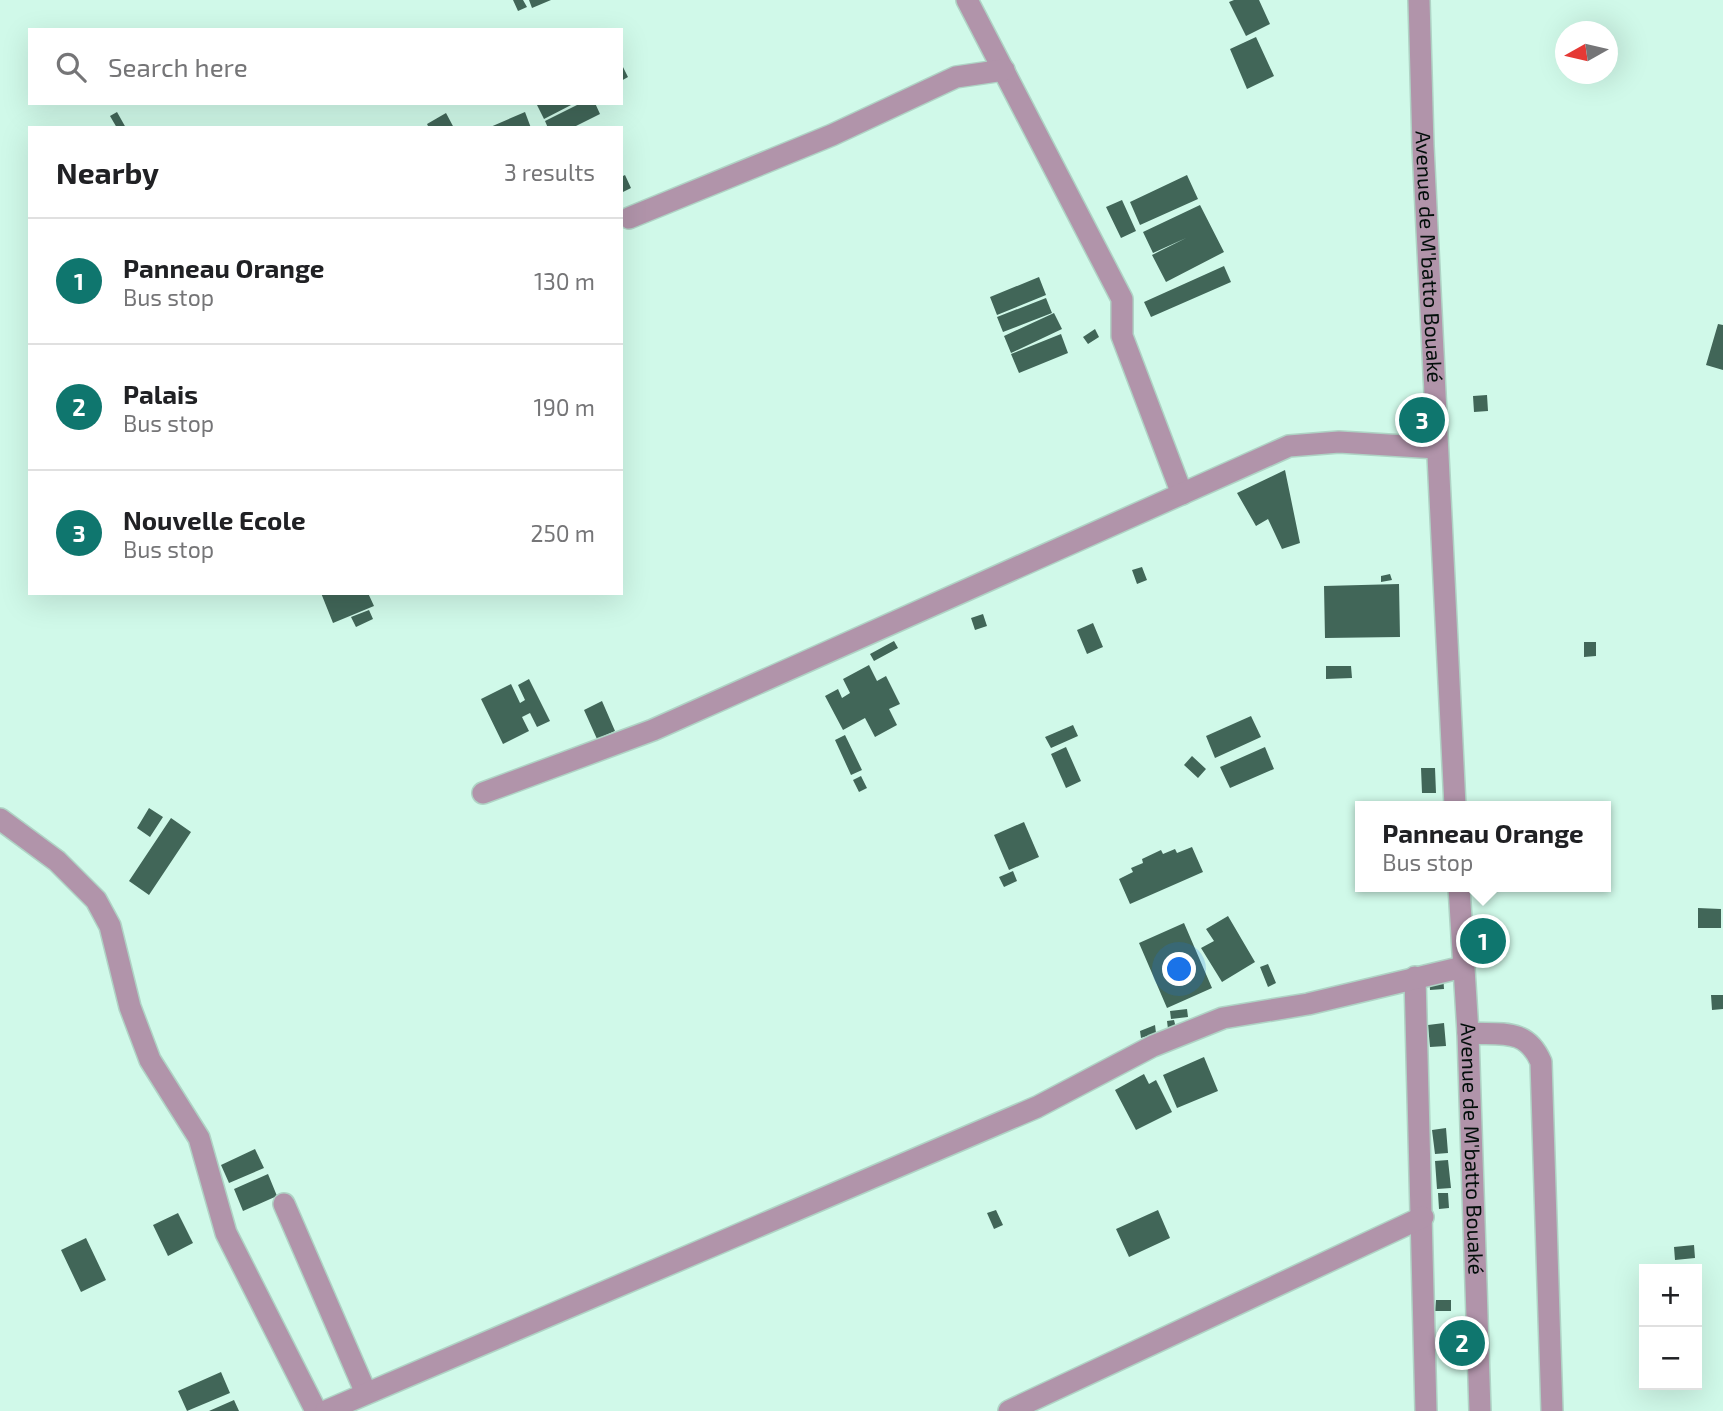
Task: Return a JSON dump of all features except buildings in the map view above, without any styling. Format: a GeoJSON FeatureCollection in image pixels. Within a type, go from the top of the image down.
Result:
{"type":"FeatureCollection","features":[{"type":"Feature","properties":{"kind":"street"},"geometry":{"type":"LineString","coordinates":[[967,0],[1122,299],[1122,337],[1182,494]]}},
{"type":"Feature","properties":{"kind":"street","name":"Avenue de M'batto Bouaké"},"geometry":{"type":"LineString","coordinates":[[1419,0],[1423,146],[1455,801]]}},
{"type":"Feature","properties":{"kind":"street"},"geometry":{"type":"LineString","coordinates":[[629,218],[832,135],[956,77],[1004,70]]}},
{"type":"Feature","properties":{"kind":"street"},"geometry":{"type":"LineString","coordinates":[[483,793],[653,730],[1289,446],[1339,442],[1437,448]]}},
{"type":"Feature","properties":{"kind":"street"},"geometry":{"type":"LineString","coordinates":[[0,819],[57,861],[96,900],[110,926],[130,1007],[150,1060],[199,1138],[226,1233],[316,1411]]}},
{"type":"Feature","properties":{"kind":"street","name":"Avenue de M'batto Bouaké"},"geometry":{"type":"LineString","coordinates":[[1459,892],[1468,1032],[1480,1411]]}},
{"type":"Feature","properties":{"kind":"street"},"geometry":{"type":"LineString","coordinates":[[326,1411],[1037,1107],[1153,1046],[1211,1023],[1308,1004],[1463,967]]}},
{"type":"Feature","properties":{"kind":"street"},"geometry":{"type":"LineString","coordinates":[[1415,977],[1426,1411]]}},
{"type":"Feature","properties":{"kind":"street"},"geometry":{"type":"LineString","coordinates":[[1468,1032],[1521,1036],[1534,1045],[1541,1062],[1552,1411]]}},
{"type":"Feature","properties":{"kind":"street"},"geometry":{"type":"LineString","coordinates":[[284,1204],[366,1393]]}},
{"type":"Feature","properties":{"kind":"street"},"geometry":{"type":"LineString","coordinates":[[1009,1411],[1423,1217]]}},
{"type":"Feature","properties":{"kind":"place","name":"Nouvelle Ecole"},"geometry":{"type":"Point","coordinates":[1422,420]}},
{"type":"Feature","properties":{"kind":"place","name":"Panneau Orange"},"geometry":{"type":"Point","coordinates":[1483,941]}},
{"type":"Feature","properties":{"kind":"place","name":"Palais"},"geometry":{"type":"Point","coordinates":[1462,1343]}}]}
